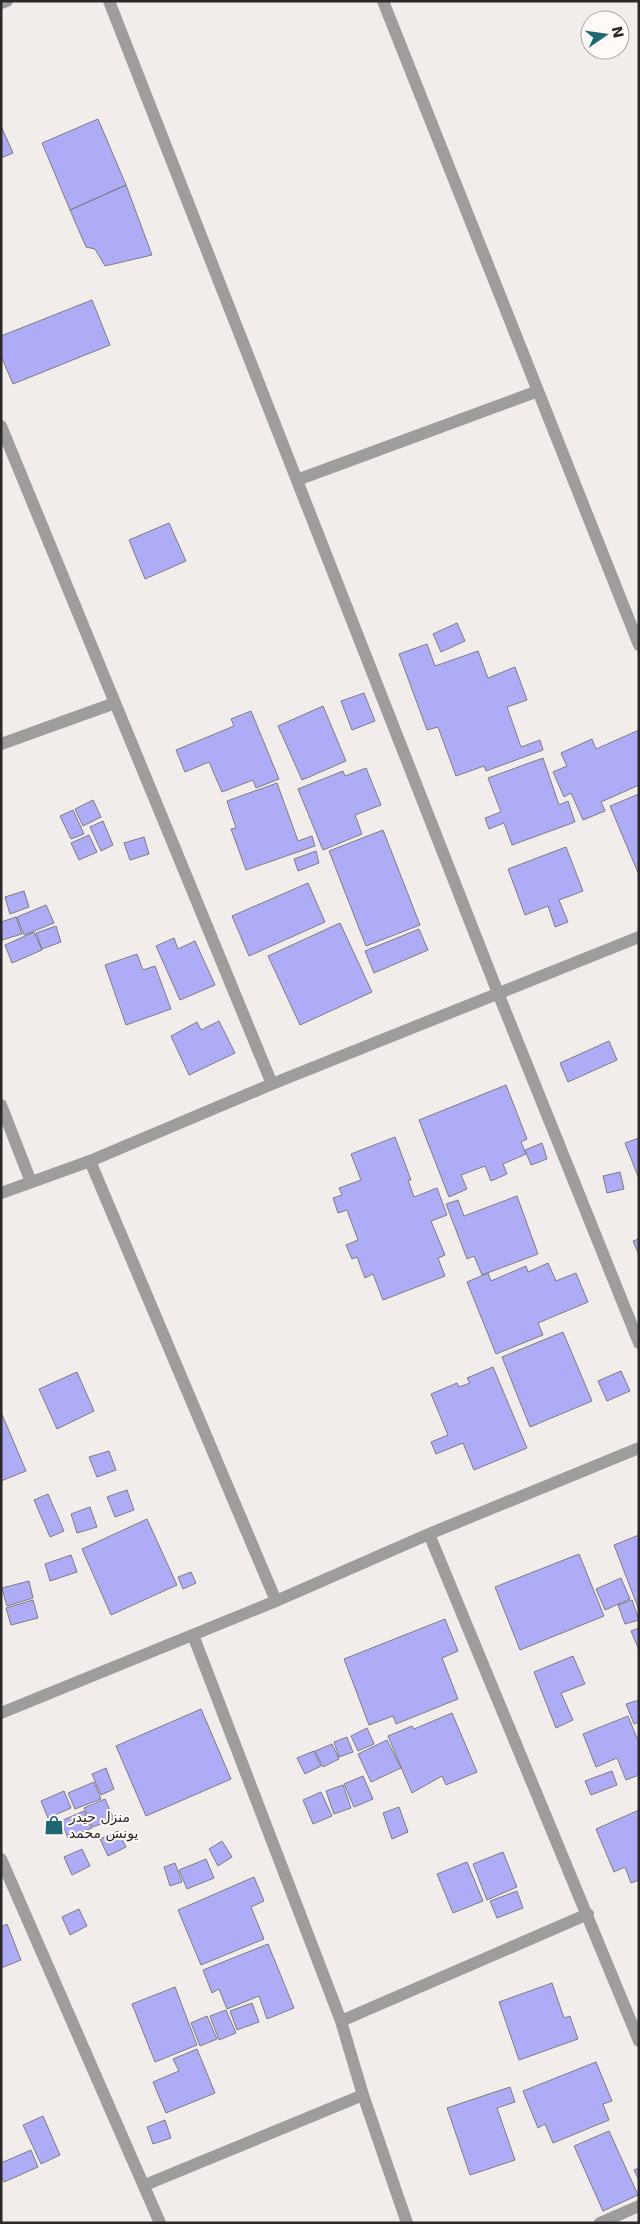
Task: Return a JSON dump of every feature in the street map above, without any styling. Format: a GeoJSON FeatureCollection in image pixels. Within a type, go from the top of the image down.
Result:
{"type":"FeatureCollection","features":[{"type":"Feature","properties":{"kind":"street"},"geometry":{"type":"LineString","coordinates":[[1,3],[7,1]]}},
{"type":"Feature","properties":{"kind":"street"},"geometry":{"type":"LineString","coordinates":[[109,1],[498,993],[639,1343]]}},
{"type":"Feature","properties":{"kind":"street"},"geometry":{"type":"LineString","coordinates":[[383,1],[639,645]]}},
{"type":"Feature","properties":{"kind":"street"},"geometry":{"type":"LineString","coordinates":[[297,480],[538,391]]}},
{"type":"Feature","properties":{"kind":"street"},"geometry":{"type":"LineString","coordinates":[[1,426],[272,1084]]}},
{"type":"Feature","properties":{"kind":"street"},"geometry":{"type":"LineString","coordinates":[[1,744],[114,703]]}},
{"type":"Feature","properties":{"kind":"street"},"geometry":{"type":"LineString","coordinates":[[1,1193],[90,1160],[272,1084],[639,937]]}},
{"type":"Feature","properties":{"kind":"street"},"geometry":{"type":"LineString","coordinates":[[1,1105],[31,1182]]}},
{"type":"Feature","properties":{"kind":"street"},"geometry":{"type":"LineString","coordinates":[[90,1160],[276,1601]]}},
{"type":"Feature","properties":{"kind":"street"},"geometry":{"type":"LineString","coordinates":[[1,1713],[276,1601],[429,1534],[639,1448]]}},
{"type":"Feature","properties":{"kind":"street"},"geometry":{"type":"LineString","coordinates":[[429,1534],[639,2041]]}},
{"type":"Feature","properties":{"kind":"street"},"geometry":{"type":"LineString","coordinates":[[193,1635],[341,2021],[362,2096],[408,2223]]}},
{"type":"Feature","properties":{"kind":"street"},"geometry":{"type":"LineString","coordinates":[[1,1859],[160,2223]]}},
{"type":"Feature","properties":{"kind":"street"},"geometry":{"type":"LineString","coordinates":[[341,2021],[588,1914]]}},
{"type":"Feature","properties":{"kind":"street"},"geometry":{"type":"LineString","coordinates":[[145,2186],[362,2096]]}},
{"type":"Feature","properties":{"kind":"street"},"geometry":{"type":"LineString","coordinates":[[600,2223],[639,2206]]}},
{"type":"Feature","properties":{"kind":"building"},"geometry":{"type":"Polygon","coordinates":[[[98,119],[126,185],[70,210],[42,143],[98,119]]]}},
{"type":"Feature","properties":{"kind":"building"},"geometry":{"type":"Polygon","coordinates":[[[1,126],[13,153],[1,158],[1,126]]]}},
{"type":"Feature","properties":{"kind":"building"},"geometry":{"type":"Polygon","coordinates":[[[126,185],[152,255],[105,266],[95,249],[86,247],[70,210],[126,185]]]}},
{"type":"Feature","properties":{"kind":"building"},"geometry":{"type":"Polygon","coordinates":[[[92,300],[110,345],[13,384],[1,356],[1,336],[92,300]]]}},
{"type":"Feature","properties":{"kind":"building"},"geometry":{"type":"Polygon","coordinates":[[[169,523],[186,561],[145,579],[129,540],[169,523]]]}},
{"type":"Feature","properties":{"kind":"building"},"geometry":{"type":"Polygon","coordinates":[[[457,623],[465,641],[441,652],[433,634],[457,623]]]}},
{"type":"Feature","properties":{"kind":"building"},"geometry":{"type":"Polygon","coordinates":[[[427,644],[435,666],[478,651],[488,678],[515,667],[527,700],[507,707],[521,747],[540,740],[543,750],[486,771],[484,766],[456,776],[438,727],[427,730],[399,654],[427,644]]]}},
{"type":"Feature","properties":{"kind":"building"},"geometry":{"type":"Polygon","coordinates":[[[364,693],[375,721],[352,730],[341,701],[364,693]]]}},
{"type":"Feature","properties":{"kind":"building"},"geometry":{"type":"Polygon","coordinates":[[[323,706],[346,761],[302,780],[278,726],[323,706]]]}},
{"type":"Feature","properties":{"kind":"building"},"geometry":{"type":"Polygon","coordinates":[[[251,711],[279,779],[256,788],[253,780],[222,792],[209,762],[185,772],[176,750],[234,726],[231,719],[251,711]]]}},
{"type":"Feature","properties":{"kind":"building"},"geometry":{"type":"Polygon","coordinates":[[[639,730],[639,785],[601,802],[605,811],[583,820],[571,793],[564,797],[553,772],[567,766],[561,753],[592,739],[596,749],[639,730]]]}},
{"type":"Feature","properties":{"kind":"building"},"geometry":{"type":"Polygon","coordinates":[[[543,758],[559,805],[568,801],[575,822],[512,845],[504,823],[489,829],[485,818],[501,812],[488,778],[543,758]]]}},
{"type":"Feature","properties":{"kind":"building"},"geometry":{"type":"Polygon","coordinates":[[[366,768],[381,805],[355,815],[362,834],[323,850],[298,789],[343,771],[345,776],[366,768]]]}},
{"type":"Feature","properties":{"kind":"building"},"geometry":{"type":"Polygon","coordinates":[[[277,783],[298,841],[312,836],[315,846],[246,870],[231,829],[236,828],[227,801],[277,783]]]}},
{"type":"Feature","properties":{"kind":"building"},"geometry":{"type":"Polygon","coordinates":[[[639,794],[639,875],[610,806],[639,794]]]}},
{"type":"Feature","properties":{"kind":"building"},"geometry":{"type":"Polygon","coordinates":[[[93,800],[101,817],[83,826],[75,809],[93,800]]]}},
{"type":"Feature","properties":{"kind":"building"},"geometry":{"type":"Polygon","coordinates":[[[73,810],[84,834],[71,839],[60,816],[73,810]]]}},
{"type":"Feature","properties":{"kind":"building"},"geometry":{"type":"Polygon","coordinates":[[[103,821],[113,845],[101,851],[90,827],[103,821]]]}},
{"type":"Feature","properties":{"kind":"building"},"geometry":{"type":"Polygon","coordinates":[[[383,830],[420,925],[366,946],[329,851],[383,830]]]}},
{"type":"Feature","properties":{"kind":"building"},"geometry":{"type":"Polygon","coordinates":[[[89,835],[97,852],[79,860],[71,843],[89,835]]]}},
{"type":"Feature","properties":{"kind":"building"},"geometry":{"type":"Polygon","coordinates":[[[144,837],[149,854],[130,860],[124,843],[144,837]]]}},
{"type":"Feature","properties":{"kind":"building"},"geometry":{"type":"Polygon","coordinates":[[[566,847],[583,891],[559,900],[568,922],[555,927],[548,906],[525,915],[508,869],[566,847]]]}},
{"type":"Feature","properties":{"kind":"building"},"geometry":{"type":"Polygon","coordinates":[[[316,851],[319,863],[298,871],[294,859],[316,851]]]}},
{"type":"Feature","properties":{"kind":"building"},"geometry":{"type":"Polygon","coordinates":[[[308,883],[325,922],[249,956],[232,916],[308,883]]]}},
{"type":"Feature","properties":{"kind":"building"},"geometry":{"type":"Polygon","coordinates":[[[24,891],[29,907],[10,914],[5,897],[24,891]]]}},
{"type":"Feature","properties":{"kind":"building"},"geometry":{"type":"Polygon","coordinates":[[[46,905],[54,923],[24,935],[17,917],[46,905]]]}},
{"type":"Feature","properties":{"kind":"building"},"geometry":{"type":"Polygon","coordinates":[[[16,917],[22,934],[2,940],[1,922],[16,917]]]}},
{"type":"Feature","properties":{"kind":"building"},"geometry":{"type":"Polygon","coordinates":[[[340,923],[372,992],[300,1025],[268,956],[340,923]]]}},
{"type":"Feature","properties":{"kind":"building"},"geometry":{"type":"Polygon","coordinates":[[[56,926],[61,942],[42,949],[36,933],[56,926]]]}},
{"type":"Feature","properties":{"kind":"building"},"geometry":{"type":"Polygon","coordinates":[[[419,929],[428,950],[374,973],[365,951],[419,929]]]}},
{"type":"Feature","properties":{"kind":"building"},"geometry":{"type":"Polygon","coordinates":[[[34,932],[42,950],[12,963],[5,945],[34,932]]]}},
{"type":"Feature","properties":{"kind":"building"},"geometry":{"type":"Polygon","coordinates":[[[174,938],[178,949],[195,941],[215,985],[180,1000],[156,946],[174,938]]]}},
{"type":"Feature","properties":{"kind":"building"},"geometry":{"type":"Polygon","coordinates":[[[137,954],[143,970],[155,966],[171,1009],[126,1025],[105,965],[137,954]]]}},
{"type":"Feature","properties":{"kind":"building"},"geometry":{"type":"Polygon","coordinates":[[[219,1021],[235,1053],[189,1075],[171,1036],[197,1022],[201,1030],[219,1021]]]}},
{"type":"Feature","properties":{"kind":"building"},"geometry":{"type":"Polygon","coordinates":[[[609,1041],[617,1060],[568,1082],[560,1063],[609,1041]]]}},
{"type":"Feature","properties":{"kind":"building"},"geometry":{"type":"Polygon","coordinates":[[[506,1085],[527,1139],[521,1142],[526,1154],[503,1164],[507,1174],[491,1181],[485,1166],[461,1175],[467,1189],[449,1197],[419,1120],[506,1085]]]}},
{"type":"Feature","properties":{"kind":"building"},"geometry":{"type":"Polygon","coordinates":[[[395,1137],[411,1180],[408,1180],[414,1197],[437,1188],[447,1215],[431,1221],[445,1255],[438,1258],[445,1276],[383,1300],[373,1274],[365,1278],[357,1257],[352,1259],[346,1245],[358,1240],[347,1210],[338,1213],[333,1198],[342,1195],[339,1188],[361,1180],[351,1154],[395,1137]]]}},
{"type":"Feature","properties":{"kind":"building"},"geometry":{"type":"Polygon","coordinates":[[[639,1138],[639,1179],[625,1143],[639,1138]]]}},
{"type":"Feature","properties":{"kind":"building"},"geometry":{"type":"Polygon","coordinates":[[[542,1143],[547,1159],[531,1165],[525,1150],[542,1143]]]}},
{"type":"Feature","properties":{"kind":"building"},"geometry":{"type":"Polygon","coordinates":[[[620,1172],[624,1189],[607,1193],[603,1176],[620,1172]]]}},
{"type":"Feature","properties":{"kind":"building"},"geometry":{"type":"Polygon","coordinates":[[[517,1196],[538,1254],[482,1275],[474,1256],[467,1259],[446,1204],[458,1200],[464,1216],[517,1196]]]}},
{"type":"Feature","properties":{"kind":"building"},"geometry":{"type":"Polygon","coordinates":[[[639,1239],[639,1255],[633,1241],[639,1239]]]}},
{"type":"Feature","properties":{"kind":"building"},"geometry":{"type":"Polygon","coordinates":[[[548,1263],[556,1281],[576,1273],[588,1302],[538,1323],[543,1335],[496,1354],[467,1282],[488,1273],[491,1281],[526,1266],[528,1272],[548,1263]]]}},
{"type":"Feature","properties":{"kind":"building"},"geometry":{"type":"Polygon","coordinates":[[[563,1332],[592,1401],[530,1427],[502,1357],[563,1332]]]}},
{"type":"Feature","properties":{"kind":"building"},"geometry":{"type":"Polygon","coordinates":[[[493,1367],[527,1448],[474,1470],[463,1443],[436,1454],[431,1442],[448,1435],[431,1394],[457,1383],[459,1387],[470,1383],[467,1378],[493,1367]]]}},
{"type":"Feature","properties":{"kind":"building"},"geometry":{"type":"Polygon","coordinates":[[[621,1371],[630,1391],[607,1401],[598,1381],[621,1371]]]}},
{"type":"Feature","properties":{"kind":"building"},"geometry":{"type":"Polygon","coordinates":[[[77,1372],[94,1411],[57,1429],[39,1389],[77,1372]]]}},
{"type":"Feature","properties":{"kind":"building"},"geometry":{"type":"Polygon","coordinates":[[[1,1412],[26,1471],[1,1481],[1,1412]]]}},
{"type":"Feature","properties":{"kind":"building"},"geometry":{"type":"Polygon","coordinates":[[[109,1451],[116,1470],[97,1477],[89,1457],[109,1451]]]}},
{"type":"Feature","properties":{"kind":"building"},"geometry":{"type":"Polygon","coordinates":[[[127,1490],[134,1510],[115,1517],[107,1497],[127,1490]]]}},
{"type":"Feature","properties":{"kind":"building"},"geometry":{"type":"Polygon","coordinates":[[[48,1494],[64,1531],[50,1537],[34,1500],[48,1494]]]}},
{"type":"Feature","properties":{"kind":"building"},"geometry":{"type":"Polygon","coordinates":[[[90,1507],[97,1527],[77,1533],[71,1514],[90,1507]]]}},
{"type":"Feature","properties":{"kind":"building"},"geometry":{"type":"Polygon","coordinates":[[[147,1519],[177,1585],[111,1615],[82,1549],[147,1519]]]}},
{"type":"Feature","properties":{"kind":"building"},"geometry":{"type":"Polygon","coordinates":[[[639,1535],[639,1610],[614,1545],[639,1535]]]}},
{"type":"Feature","properties":{"kind":"building"},"geometry":{"type":"Polygon","coordinates":[[[579,1554],[604,1616],[520,1650],[495,1587],[579,1554]]]}},
{"type":"Feature","properties":{"kind":"building"},"geometry":{"type":"Polygon","coordinates":[[[71,1555],[77,1572],[50,1581],[45,1564],[71,1555]]]}},
{"type":"Feature","properties":{"kind":"building"},"geometry":{"type":"Polygon","coordinates":[[[191,1572],[196,1583],[183,1589],[178,1577],[191,1572]]]}},
{"type":"Feature","properties":{"kind":"building"},"geometry":{"type":"Polygon","coordinates":[[[621,1578],[630,1599],[605,1610],[596,1589],[621,1578]]]}},
{"type":"Feature","properties":{"kind":"building"},"geometry":{"type":"Polygon","coordinates":[[[29,1581],[33,1598],[7,1606],[2,1588],[29,1581]]]}},
{"type":"Feature","properties":{"kind":"building"},"geometry":{"type":"Polygon","coordinates":[[[33,1600],[38,1618],[11,1625],[6,1608],[33,1600]]]}},
{"type":"Feature","properties":{"kind":"building"},"geometry":{"type":"Polygon","coordinates":[[[632,1600],[639,1620],[625,1624],[618,1605],[632,1600]]]}},
{"type":"Feature","properties":{"kind":"building"},"geometry":{"type":"Polygon","coordinates":[[[445,1619],[458,1651],[442,1658],[458,1699],[396,1724],[393,1716],[369,1725],[344,1659],[445,1619]]]}},
{"type":"Feature","properties":{"kind":"building"},"geometry":{"type":"Polygon","coordinates":[[[639,1628],[639,1650],[631,1631],[639,1628]]]}},
{"type":"Feature","properties":{"kind":"building"},"geometry":{"type":"Polygon","coordinates":[[[573,1656],[585,1684],[561,1693],[573,1720],[556,1728],[534,1672],[573,1656]]]}},
{"type":"Feature","properties":{"kind":"building"},"geometry":{"type":"Polygon","coordinates":[[[639,1700],[639,1722],[634,1724],[626,1704],[639,1700]]]}},
{"type":"Feature","properties":{"kind":"building"},"geometry":{"type":"Polygon","coordinates":[[[201,1709],[231,1779],[146,1816],[116,1746],[201,1709]]]}},
{"type":"Feature","properties":{"kind":"building"},"geometry":{"type":"Polygon","coordinates":[[[452,1713],[477,1772],[446,1785],[442,1776],[412,1793],[388,1736],[412,1726],[414,1729],[452,1713]]]}},
{"type":"Feature","properties":{"kind":"building"},"geometry":{"type":"Polygon","coordinates":[[[628,1716],[639,1743],[639,1775],[626,1780],[617,1758],[596,1767],[583,1734],[628,1716]]]}},
{"type":"Feature","properties":{"kind":"building"},"geometry":{"type":"Polygon","coordinates":[[[367,1728],[374,1744],[358,1751],[351,1736],[367,1728]]]}},
{"type":"Feature","properties":{"kind":"building"},"geometry":{"type":"Polygon","coordinates":[[[347,1737],[353,1752],[339,1757],[334,1742],[347,1737]]]}},
{"type":"Feature","properties":{"kind":"building"},"geometry":{"type":"Polygon","coordinates":[[[387,1740],[401,1768],[371,1782],[358,1754],[387,1740]]]}},
{"type":"Feature","properties":{"kind":"building"},"geometry":{"type":"Polygon","coordinates":[[[332,1744],[339,1759],[323,1767],[315,1751],[332,1744]]]}},
{"type":"Feature","properties":{"kind":"building"},"geometry":{"type":"Polygon","coordinates":[[[314,1751],[321,1766],[305,1774],[297,1758],[314,1751]]]}},
{"type":"Feature","properties":{"kind":"building"},"geometry":{"type":"Polygon","coordinates":[[[106,1768],[114,1789],[101,1795],[92,1774],[106,1768]]]}},
{"type":"Feature","properties":{"kind":"building"},"geometry":{"type":"Polygon","coordinates":[[[612,1771],[617,1785],[591,1795],[585,1781],[612,1771]]]}},
{"type":"Feature","properties":{"kind":"building"},"geometry":{"type":"Polygon","coordinates":[[[363,1776],[373,1799],[354,1807],[344,1784],[363,1776]]]}},
{"type":"Feature","properties":{"kind":"building"},"geometry":{"type":"Polygon","coordinates":[[[94,1782],[101,1799],[75,1809],[68,1793],[94,1782]]]}},
{"type":"Feature","properties":{"kind":"building"},"geometry":{"type":"Polygon","coordinates":[[[343,1785],[351,1808],[334,1814],[326,1791],[343,1785]]]}},
{"type":"Feature","properties":{"kind":"building"},"geometry":{"type":"Polygon","coordinates":[[[64,1791],[71,1808],[48,1818],[41,1801],[64,1791]]]}},
{"type":"Feature","properties":{"kind":"building"},"geometry":{"type":"Polygon","coordinates":[[[321,1792],[332,1816],[313,1824],[303,1800],[321,1792]]]}},
{"type":"Feature","properties":{"kind":"building"},"geometry":{"type":"Polygon","coordinates":[[[105,1799],[114,1819],[93,1827],[84,1808],[105,1799]]]}},
{"type":"Feature","properties":{"kind":"building"},"geometry":{"type":"Polygon","coordinates":[[[399,1807],[408,1832],[392,1839],[383,1813],[399,1807]]]}},
{"type":"Feature","properties":{"kind":"building"},"geometry":{"type":"Polygon","coordinates":[[[639,1810],[639,1880],[631,1883],[625,1867],[614,1872],[596,1829],[639,1810]]]}},
{"type":"Feature","properties":{"kind":"building"},"geometry":{"type":"Polygon","coordinates":[[[84,1811],[92,1828],[68,1838],[61,1821],[84,1811]]]}},
{"type":"Feature","properties":{"kind":"building"},"geometry":{"type":"Polygon","coordinates":[[[118,1831],[126,1847],[108,1856],[100,1839],[118,1831]]]}},
{"type":"Feature","properties":{"kind":"building"},"geometry":{"type":"Polygon","coordinates":[[[222,1841],[232,1857],[218,1866],[209,1849],[222,1841]]]}},
{"type":"Feature","properties":{"kind":"building"},"geometry":{"type":"Polygon","coordinates":[[[82,1849],[90,1866],[72,1875],[64,1857],[82,1849]]]}},
{"type":"Feature","properties":{"kind":"building"},"geometry":{"type":"Polygon","coordinates":[[[503,1852],[517,1887],[487,1900],[473,1864],[503,1852]]]}},
{"type":"Feature","properties":{"kind":"building"},"geometry":{"type":"Polygon","coordinates":[[[206,1859],[214,1878],[187,1889],[179,1870],[206,1859]]]}},
{"type":"Feature","properties":{"kind":"building"},"geometry":{"type":"Polygon","coordinates":[[[467,1862],[483,1901],[453,1913],[437,1874],[467,1862]]]}},
{"type":"Feature","properties":{"kind":"building"},"geometry":{"type":"Polygon","coordinates":[[[175,1863],[182,1882],[170,1886],[164,1867],[175,1863]]]}},
{"type":"Feature","properties":{"kind":"building"},"geometry":{"type":"Polygon","coordinates":[[[254,1877],[264,1901],[251,1907],[264,1939],[201,1965],[178,1910],[254,1877]]]}},
{"type":"Feature","properties":{"kind":"building"},"geometry":{"type":"Polygon","coordinates":[[[517,1891],[523,1908],[497,1918],[490,1901],[517,1891]]]}},
{"type":"Feature","properties":{"kind":"building"},"geometry":{"type":"Polygon","coordinates":[[[79,1909],[87,1926],[70,1935],[62,1917],[79,1909]]]}},
{"type":"Feature","properties":{"kind":"building"},"geometry":{"type":"Polygon","coordinates":[[[7,1924],[21,1960],[1,1968],[1,1927],[7,1924]]]}},
{"type":"Feature","properties":{"kind":"building"},"geometry":{"type":"Polygon","coordinates":[[[268,1944],[294,2008],[267,2019],[259,1996],[227,2009],[219,1989],[212,1993],[203,1970],[268,1944]]]}},
{"type":"Feature","properties":{"kind":"building"},"geometry":{"type":"Polygon","coordinates":[[[552,1983],[564,2018],[570,2016],[578,2039],[519,2060],[499,2002],[552,1983]]]}},
{"type":"Feature","properties":{"kind":"building"},"geometry":{"type":"Polygon","coordinates":[[[175,1987],[197,2045],[155,2062],[132,2004],[175,1987]]]}},
{"type":"Feature","properties":{"kind":"building"},"geometry":{"type":"Polygon","coordinates":[[[252,2003],[259,2022],[237,2030],[230,2011],[252,2003]]]}},
{"type":"Feature","properties":{"kind":"building"},"geometry":{"type":"Polygon","coordinates":[[[226,2010],[236,2033],[219,2040],[210,2016],[226,2010]]]}},
{"type":"Feature","properties":{"kind":"building"},"geometry":{"type":"Polygon","coordinates":[[[207,2016],[217,2039],[200,2046],[191,2023],[207,2016]]]}},
{"type":"Feature","properties":{"kind":"building"},"geometry":{"type":"Polygon","coordinates":[[[197,2049],[215,2093],[166,2113],[153,2082],[179,2071],[173,2059],[197,2049]]]}},
{"type":"Feature","properties":{"kind":"building"},"geometry":{"type":"Polygon","coordinates":[[[596,2062],[612,2101],[603,2104],[609,2120],[553,2143],[545,2124],[538,2128],[523,2091],[596,2062]]]}},
{"type":"Feature","properties":{"kind":"building"},"geometry":{"type":"Polygon","coordinates":[[[510,2087],[515,2102],[497,2108],[515,2160],[470,2175],[447,2108],[510,2087]]]}},
{"type":"Feature","properties":{"kind":"building"},"geometry":{"type":"Polygon","coordinates":[[[43,2116],[60,2155],[41,2164],[23,2125],[43,2116]]]}},
{"type":"Feature","properties":{"kind":"building"},"geometry":{"type":"Polygon","coordinates":[[[165,2120],[171,2138],[153,2144],[147,2127],[165,2120]]]}},
{"type":"Feature","properties":{"kind":"building"},"geometry":{"type":"Polygon","coordinates":[[[609,2131],[638,2195],[603,2211],[574,2146],[609,2131]]]}},
{"type":"Feature","properties":{"kind":"building"},"geometry":{"type":"Polygon","coordinates":[[[31,2150],[38,2167],[4,2182],[1,2176],[1,2163],[31,2150]]]}},
{"type":"Feature","properties":{"kind":"building"},"geometry":{"type":"Polygon","coordinates":[[[639,2168],[639,2180],[634,2170],[639,2168]]]}},
{"type":"Feature","properties":{"kind":"place","name":"منزل حيدر يونس محمد"},"geometry":{"type":"Point","coordinates":[54,1825]}}]}
